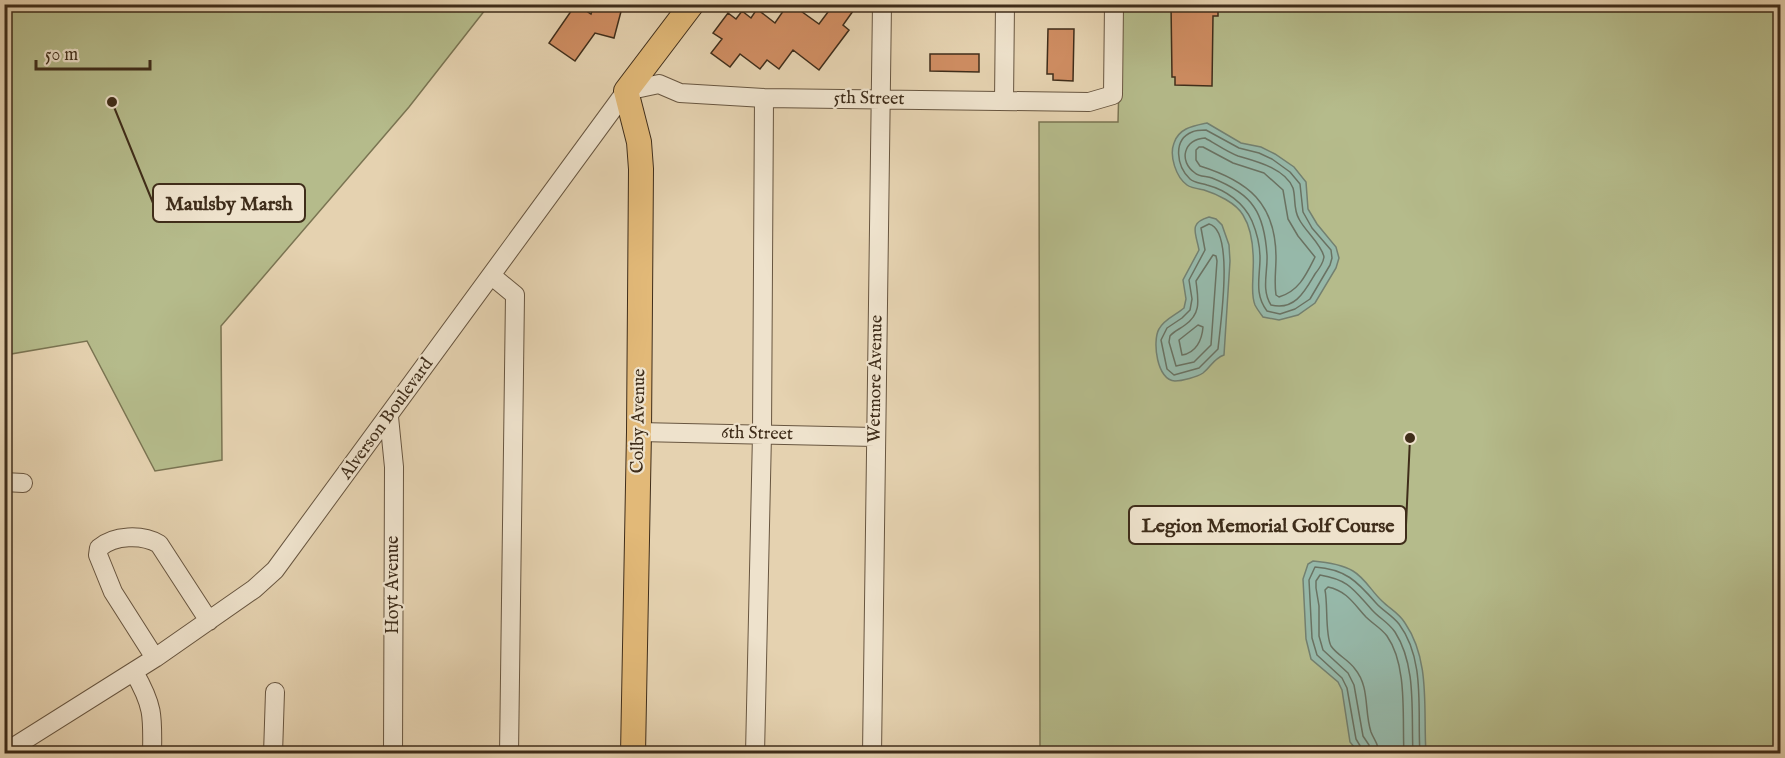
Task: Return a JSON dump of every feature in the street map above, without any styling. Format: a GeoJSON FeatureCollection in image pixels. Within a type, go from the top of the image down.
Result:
{"type":"FeatureCollection","features":[{"type":"Feature","properties":{"kind":"main road","name":"Alverson Boulevard"},"geometry":{"type":"LineString","coordinates":[[626,91],[692,4]]}},
{"type":"Feature","properties":{"kind":"main road","name":"Colby Avenue"},"geometry":{"type":"LineString","coordinates":[[626,91],[639,142],[641,169],[633,753]]}},
{"type":"Feature","properties":{"kind":"street","name":"Wetmore Avenue"},"geometry":{"type":"LineString","coordinates":[[872,753],[882,4]]}},
{"type":"Feature","properties":{"kind":"street"},"geometry":{"type":"LineString","coordinates":[[1004,101],[1005,4]]}},
{"type":"Feature","properties":{"kind":"street","name":"5th Street"},"geometry":{"type":"LineString","coordinates":[[626,91],[659,84],[680,93],[764,98],[1089,102],[1113,95],[1114,4]]}},
{"type":"Feature","properties":{"kind":"street","name":"Alverson Boulevard"},"geometry":{"type":"LineString","coordinates":[[4,753],[155,658],[254,590],[275,570],[626,91]]}},
{"type":"Feature","properties":{"kind":"street"},"geometry":{"type":"LineString","coordinates":[[755,753],[762,434],[764,98]]}},
{"type":"Feature","properties":{"kind":"street"},"geometry":{"type":"LineString","coordinates":[[492,276],[515,295],[509,753]]}},
{"type":"Feature","properties":{"kind":"street","name":"Hoyt Avenue"},"geometry":{"type":"LineString","coordinates":[[388,417],[394,467],[393,753]]}},
{"type":"Feature","properties":{"kind":"street","name":"6th Street"},"geometry":{"type":"LineString","coordinates":[[639,432],[875,437]]}},
{"type":"Feature","properties":{"kind":"street"},"geometry":{"type":"LineString","coordinates":[[4,482],[23,483]]}},
{"type":"Feature","properties":{"kind":"street"},"geometry":{"type":"LineString","coordinates":[[155,658],[113,592],[98,555],[99,548],[103,544],[117,539],[139,537],[159,544],[209,621]]}},
{"type":"Feature","properties":{"kind":"street"},"geometry":{"type":"LineString","coordinates":[[134,672],[147,694],[152,710],[152,753]]}},
{"type":"Feature","properties":{"kind":"street"},"geometry":{"type":"LineString","coordinates":[[273,753],[275,692]]}},
{"type":"Feature","properties":{"kind":"green space"},"geometry":{"type":"Polygon","coordinates":[[[5,4],[489,5],[409,107],[221,326],[222,460],[155,471],[87,341],[5,355],[5,4]]]}},
{"type":"Feature","properties":{"kind":"green space"},"geometry":{"type":"Polygon","coordinates":[[[1121,5],[1780,5],[1780,753],[1040,753],[1039,122],[1118,122],[1121,5]]]}},
{"type":"Feature","properties":{"kind":"water"},"geometry":{"type":"Polygon","coordinates":[[[1207,123],[1241,143],[1261,147],[1275,154],[1294,167],[1306,182],[1308,209],[1336,247],[1339,258],[1336,268],[1315,303],[1298,315],[1279,320],[1263,317],[1253,297],[1252,243],[1243,215],[1231,203],[1220,197],[1187,185],[1177,172],[1172,154],[1176,138],[1187,128],[1207,123]]]}},
{"type":"Feature","properties":{"kind":"water"},"geometry":{"type":"Polygon","coordinates":[[[1209,217],[1216,219],[1222,225],[1229,245],[1224,355],[1206,371],[1175,381],[1164,375],[1160,368],[1156,351],[1157,335],[1164,322],[1184,308],[1186,299],[1183,280],[1199,250],[1195,229],[1198,222],[1209,217]]]}},
{"type":"Feature","properties":{"kind":"water"},"geometry":{"type":"Polygon","coordinates":[[[1313,561],[1339,565],[1353,571],[1405,623],[1419,653],[1422,669],[1426,753],[1359,753],[1350,742],[1342,690],[1338,682],[1311,659],[1306,639],[1303,579],[1308,564],[1313,561]]]}},
{"type":"Feature","properties":{"kind":"building"},"geometry":{"type":"Polygon","coordinates":[[[576,4],[591,14],[593,8],[604,11],[606,4],[623,4],[614,38],[595,33],[575,61],[549,43],[576,4]]]}},
{"type":"Feature","properties":{"kind":"building"},"geometry":{"type":"Polygon","coordinates":[[[788,4],[819,24],[834,4],[845,4],[853,11],[843,25],[849,30],[819,70],[793,50],[779,69],[767,60],[760,69],[740,54],[730,67],[711,53],[722,39],[713,33],[728,13],[736,19],[742,11],[751,18],[757,9],[775,23],[788,4]]]}},
{"type":"Feature","properties":{"kind":"building"},"geometry":{"type":"Polygon","coordinates":[[[1171,4],[1218,4],[1218,16],[1213,16],[1212,86],[1175,85],[1175,77],[1172,77],[1171,4]]]}},
{"type":"Feature","properties":{"kind":"building"},"geometry":{"type":"Polygon","coordinates":[[[1048,29],[1074,29],[1073,81],[1053,80],[1053,74],[1047,74],[1048,29]]]}},
{"type":"Feature","properties":{"kind":"building"},"geometry":{"type":"Polygon","coordinates":[[[930,54],[979,54],[979,72],[930,71],[930,54]]]}},
{"type":"Feature","properties":{"kind":"place","name":"Maulsby Marsh"},"geometry":{"type":"Point","coordinates":[112,102]}},
{"type":"Feature","properties":{"kind":"place","name":"Legion Memorial Golf Course"},"geometry":{"type":"Point","coordinates":[1410,438]}}]}
